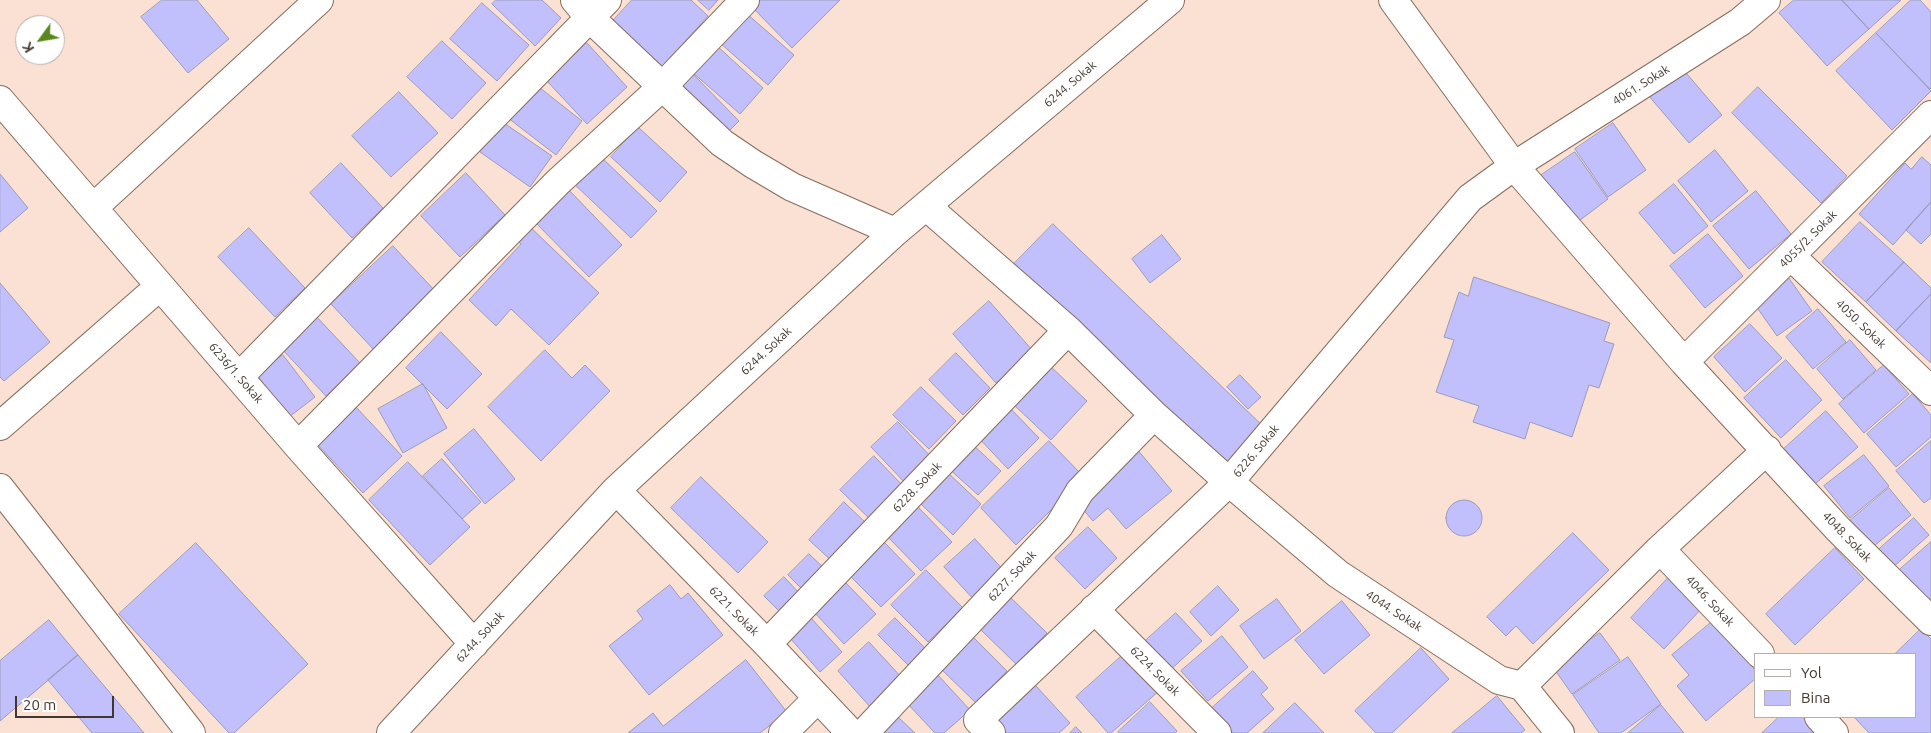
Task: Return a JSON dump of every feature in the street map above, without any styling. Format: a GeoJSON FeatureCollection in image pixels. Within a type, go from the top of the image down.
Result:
{"type":"FeatureCollection","features":[{"type":"Feature","properties":{"kind":"street"},"geometry":{"type":"LineString","coordinates":[[93,208],[319,0]]}},
{"type":"Feature","properties":{"kind":"street"},"geometry":{"type":"LineString","coordinates":[[298,446],[558,182],[662,86],[745,0]]}},
{"type":"Feature","properties":{"kind":"street","name":"6244. Sokak"},"geometry":{"type":"LineString","coordinates":[[391,733],[616,490],[895,232],[1170,0]]}},
{"type":"Feature","properties":{"kind":"street","name":"4048. Sokak"},"geometry":{"type":"LineString","coordinates":[[1393,0],[1514,166],[1684,362],[1838,529],[1931,621]]}},
{"type":"Feature","properties":{"kind":"street","name":"4061. Sokak"},"geometry":{"type":"LineString","coordinates":[[1514,166],[1740,22],[1766,0]]}},
{"type":"Feature","properties":{"kind":"street"},"geometry":{"type":"LineString","coordinates":[[239,377],[591,6],[662,86],[722,143],[792,187],[895,232]]}},
{"type":"Feature","properties":{"kind":"street","name":"6236/1. Sokak"},"geometry":{"type":"LineString","coordinates":[[0,100],[298,446],[474,644]]}},
{"type":"Feature","properties":{"kind":"street","name":"4055/2. Sokak"},"geometry":{"type":"LineString","coordinates":[[1684,362],[1791,256],[1927,128]]}},
{"type":"Feature","properties":{"kind":"street","name":"6226. Sokak"},"geometry":{"type":"LineString","coordinates":[[984,726],[1094,609],[1230,482],[1470,198],[1514,166]]}},
{"type":"Feature","properties":{"kind":"street","name":"4044. Sokak"},"geometry":{"type":"LineString","coordinates":[[926,206],[1068,330],[1154,415],[1338,574],[1500,680],[1522,686]]}},
{"type":"Feature","properties":{"kind":"street","name":"4050. Sokak"},"geometry":{"type":"LineString","coordinates":[[1791,256],[1931,391]]}},
{"type":"Feature","properties":{"kind":"street"},"geometry":{"type":"LineString","coordinates":[[0,426],[160,286]]}},
{"type":"Feature","properties":{"kind":"street","name":"6228. Sokak"},"geometry":{"type":"LineString","coordinates":[[767,644],[1068,330]]}},
{"type":"Feature","properties":{"kind":"street","name":"6227. Sokak"},"geometry":{"type":"LineString","coordinates":[[864,733],[1059,526],[1080,491],[1154,415]]}},
{"type":"Feature","properties":{"kind":"street"},"geometry":{"type":"LineString","coordinates":[[1560,733],[1522,686],[1660,549],[1767,450]]}},
{"type":"Feature","properties":{"kind":"street"},"geometry":{"type":"LineString","coordinates":[[0,488],[191,733]]}},
{"type":"Feature","properties":{"kind":"street","name":"6221. Sokak"},"geometry":{"type":"LineString","coordinates":[[616,490],[767,644],[850,733]]}},
{"type":"Feature","properties":{"kind":"street","name":"4046. Sokak"},"geometry":{"type":"LineString","coordinates":[[1660,549],[1759,653]]}},
{"type":"Feature","properties":{"kind":"street","name":"6224. Sokak"},"geometry":{"type":"LineString","coordinates":[[1094,609],[1217,733]]}},
{"type":"Feature","properties":{"kind":"street"},"geometry":{"type":"LineString","coordinates":[[784,733],[817,699]]}},
{"type":"Feature","properties":{"kind":"street"},"geometry":{"type":"LineString","coordinates":[[1820,718],[1834,733]]}},
{"type":"Feature","properties":{"kind":"building"},"geometry":{"type":"Polygon","coordinates":[[[162,0],[197,0],[229,39],[188,73],[141,17],[162,0]]]}},
{"type":"Feature","properties":{"kind":"building"},"geometry":{"type":"Polygon","coordinates":[[[496,0],[542,0],[561,18],[535,46],[492,4],[496,0]]]}},
{"type":"Feature","properties":{"kind":"building"},"geometry":{"type":"Polygon","coordinates":[[[632,0],[691,0],[708,16],[658,71],[608,26],[632,0]]]}},
{"type":"Feature","properties":{"kind":"building"},"geometry":{"type":"Polygon","coordinates":[[[698,0],[718,0],[709,10],[698,0]]]}},
{"type":"Feature","properties":{"kind":"building"},"geometry":{"type":"Polygon","coordinates":[[[759,0],[840,0],[792,48],[752,7],[759,0]]]}},
{"type":"Feature","properties":{"kind":"building"},"geometry":{"type":"Polygon","coordinates":[[[1794,0],[1842,0],[1869,29],[1827,66],[1779,13],[1794,0]]]}},
{"type":"Feature","properties":{"kind":"building"},"geometry":{"type":"Polygon","coordinates":[[[1842,0],[1901,0],[1869,29],[1842,0]]]}},
{"type":"Feature","properties":{"kind":"building"},"geometry":{"type":"Polygon","coordinates":[[[1911,0],[1920,0],[1931,12],[1930,89],[1876,33],[1911,0]]]}},
{"type":"Feature","properties":{"kind":"building"},"geometry":{"type":"Polygon","coordinates":[[[482,3],[529,45],[497,81],[450,39],[482,3]]]}},
{"type":"Feature","properties":{"kind":"building"},"geometry":{"type":"Polygon","coordinates":[[[746,13],[794,55],[768,85],[720,43],[746,13]]]}},
{"type":"Feature","properties":{"kind":"building"},"geometry":{"type":"Polygon","coordinates":[[[1876,33],[1931,91],[1892,130],[1836,71],[1876,33]]]}},
{"type":"Feature","properties":{"kind":"building"},"geometry":{"type":"Polygon","coordinates":[[[442,41],[486,83],[452,119],[407,77],[442,41]]]}},
{"type":"Feature","properties":{"kind":"building"},"geometry":{"type":"Polygon","coordinates":[[[587,43],[627,87],[587,124],[547,81],[587,43]]]}},
{"type":"Feature","properties":{"kind":"building"},"geometry":{"type":"Polygon","coordinates":[[[716,45],[763,88],[740,114],[692,72],[716,45]]]}},
{"type":"Feature","properties":{"kind":"building"},"geometry":{"type":"Polygon","coordinates":[[[1681,67],[1722,115],[1689,143],[1648,95],[1681,67]]]}},
{"type":"Feature","properties":{"kind":"building"},"geometry":{"type":"Polygon","coordinates":[[[691,72],[739,121],[721,139],[673,90],[691,72]]]}},
{"type":"Feature","properties":{"kind":"building"},"geometry":{"type":"Polygon","coordinates":[[[535,84],[582,121],[556,155],[508,118],[535,84]]]}},
{"type":"Feature","properties":{"kind":"building"},"geometry":{"type":"Polygon","coordinates":[[[1758,87],[1847,176],[1821,203],[1732,113],[1758,87]]]}},
{"type":"Feature","properties":{"kind":"building"},"geometry":{"type":"Polygon","coordinates":[[[399,92],[438,133],[391,177],[352,136],[399,92]]]}},
{"type":"Feature","properties":{"kind":"building"},"geometry":{"type":"Polygon","coordinates":[[[501,121],[552,156],[530,187],[480,152],[501,121]]]}},
{"type":"Feature","properties":{"kind":"building"},"geometry":{"type":"Polygon","coordinates":[[[1613,123],[1646,170],[1608,197],[1575,149],[1613,123]]]}},
{"type":"Feature","properties":{"kind":"building"},"geometry":{"type":"Polygon","coordinates":[[[638,127],[687,172],[660,202],[611,157],[638,127]]]}},
{"type":"Feature","properties":{"kind":"building"},"geometry":{"type":"Polygon","coordinates":[[[1715,150],[1748,191],[1711,222],[1678,181],[1715,150]]]}},
{"type":"Feature","properties":{"kind":"building"},"geometry":{"type":"Polygon","coordinates":[[[1575,152],[1608,199],[1575,224],[1537,178],[1575,152]]]}},
{"type":"Feature","properties":{"kind":"building"},"geometry":{"type":"Polygon","coordinates":[[[597,153],[657,211],[631,238],[571,181],[597,153]]]}},
{"type":"Feature","properties":{"kind":"building"},"geometry":{"type":"Polygon","coordinates":[[[1922,157],[1931,165],[1931,202],[1893,245],[1859,214],[1905,163],[1911,169],[1922,157]]]}},
{"type":"Feature","properties":{"kind":"building"},"geometry":{"type":"Polygon","coordinates":[[[341,163],[383,208],[352,238],[310,193],[341,163]]]}},
{"type":"Feature","properties":{"kind":"building"},"geometry":{"type":"Polygon","coordinates":[[[466,173],[505,215],[460,257],[421,216],[466,173]]]}},
{"type":"Feature","properties":{"kind":"building"},"geometry":{"type":"Polygon","coordinates":[[[0,174],[28,208],[0,232],[0,174]]]}},
{"type":"Feature","properties":{"kind":"building"},"geometry":{"type":"Polygon","coordinates":[[[1674,184],[1708,226],[1674,254],[1639,213],[1674,184]]]}},
{"type":"Feature","properties":{"kind":"building"},"geometry":{"type":"Polygon","coordinates":[[[566,187],[622,245],[589,277],[532,219],[566,187]]]}},
{"type":"Feature","properties":{"kind":"building"},"geometry":{"type":"Polygon","coordinates":[[[1756,191],[1791,234],[1749,269],[1713,226],[1756,191]]]}},
{"type":"Feature","properties":{"kind":"building"},"geometry":{"type":"Polygon","coordinates":[[[1931,202],[1931,234],[1921,244],[1906,230],[1931,202]]]}},
{"type":"Feature","properties":{"kind":"building"},"geometry":{"type":"Polygon","coordinates":[[[1860,222],[1904,262],[1866,302],[1822,262],[1860,222]]]}},
{"type":"Feature","properties":{"kind":"building"},"geometry":{"type":"Polygon","coordinates":[[[526,223],[599,293],[549,345],[511,309],[496,326],[469,300],[521,244],[513,236],[526,223]]]}},
{"type":"Feature","properties":{"kind":"building"},"geometry":{"type":"Polygon","coordinates":[[[1053,224],[1267,430],[1227,472],[1012,266],[1053,224]]]}},
{"type":"Feature","properties":{"kind":"building"},"geometry":{"type":"Polygon","coordinates":[[[249,228],[305,288],[275,317],[218,257],[249,228]]]}},
{"type":"Feature","properties":{"kind":"building"},"geometry":{"type":"Polygon","coordinates":[[[1708,234],[1743,276],[1705,308],[1670,266],[1708,234]]]}},
{"type":"Feature","properties":{"kind":"building"},"geometry":{"type":"Polygon","coordinates":[[[1162,235],[1181,259],[1150,283],[1132,259],[1162,235]]]}},
{"type":"Feature","properties":{"kind":"building"},"geometry":{"type":"Polygon","coordinates":[[[393,246],[437,293],[375,351],[331,304],[393,246]]]}},
{"type":"Feature","properties":{"kind":"building"},"geometry":{"type":"Polygon","coordinates":[[[1904,262],[1931,288],[1931,294],[1896,331],[1866,302],[1904,262]]]}},
{"type":"Feature","properties":{"kind":"building"},"geometry":{"type":"Polygon","coordinates":[[[1786,274],[1812,311],[1777,336],[1751,299],[1786,274]]]}},
{"type":"Feature","properties":{"kind":"building"},"geometry":{"type":"Polygon","coordinates":[[[1474,277],[1610,323],[1604,341],[1614,344],[1599,388],[1589,385],[1572,437],[1530,422],[1525,439],[1473,422],[1479,406],[1436,392],[1454,340],[1444,337],[1459,292],[1468,296],[1474,277]]]}},
{"type":"Feature","properties":{"kind":"building"},"geometry":{"type":"Polygon","coordinates":[[[0,283],[50,342],[4,381],[0,377],[0,283]]]}},
{"type":"Feature","properties":{"kind":"building"},"geometry":{"type":"Polygon","coordinates":[[[1931,294],[1931,363],[1896,331],[1931,294]]]}},
{"type":"Feature","properties":{"kind":"building"},"geometry":{"type":"Polygon","coordinates":[[[989,301],[1033,351],[996,383],[953,334],[989,301]]]}},
{"type":"Feature","properties":{"kind":"building"},"geometry":{"type":"Polygon","coordinates":[[[1818,309],[1846,342],[1813,369],[1786,337],[1818,309]]]}},
{"type":"Feature","properties":{"kind":"building"},"geometry":{"type":"Polygon","coordinates":[[[314,314],[360,363],[326,396],[280,347],[314,314]]]}},
{"type":"Feature","properties":{"kind":"building"},"geometry":{"type":"Polygon","coordinates":[[[1750,324],[1782,358],[1745,392],[1714,357],[1750,324]]]}},
{"type":"Feature","properties":{"kind":"building"},"geometry":{"type":"Polygon","coordinates":[[[441,332],[482,374],[447,409],[406,368],[441,332]]]}},
{"type":"Feature","properties":{"kind":"building"},"geometry":{"type":"Polygon","coordinates":[[[1850,340],[1876,370],[1843,399],[1817,369],[1850,340]]]}},
{"type":"Feature","properties":{"kind":"building"},"geometry":{"type":"Polygon","coordinates":[[[545,350],[572,378],[585,365],[610,391],[541,461],[488,407],[545,350]]]}},
{"type":"Feature","properties":{"kind":"building"},"geometry":{"type":"Polygon","coordinates":[[[956,353],[990,388],[963,415],[929,380],[956,353]]]}},
{"type":"Feature","properties":{"kind":"building"},"geometry":{"type":"Polygon","coordinates":[[[283,355],[315,397],[289,417],[257,375],[283,355]]]}},
{"type":"Feature","properties":{"kind":"building"},"geometry":{"type":"Polygon","coordinates":[[[1786,360],[1822,400],[1781,438],[1744,398],[1786,360]]]}},
{"type":"Feature","properties":{"kind":"building"},"geometry":{"type":"Polygon","coordinates":[[[1048,364],[1087,401],[1051,440],[1012,403],[1048,364]]]}},
{"type":"Feature","properties":{"kind":"building"},"geometry":{"type":"Polygon","coordinates":[[[1884,365],[1909,394],[1864,433],[1839,404],[1884,365]]]}},
{"type":"Feature","properties":{"kind":"building"},"geometry":{"type":"Polygon","coordinates":[[[1240,375],[1261,397],[1248,409],[1227,387],[1240,375]]]}},
{"type":"Feature","properties":{"kind":"building"},"geometry":{"type":"Polygon","coordinates":[[[423,384],[447,428],[403,453],[378,409],[423,384]]]}},
{"type":"Feature","properties":{"kind":"building"},"geometry":{"type":"Polygon","coordinates":[[[921,387],[956,421],[929,449],[893,415],[921,387]]]}},
{"type":"Feature","properties":{"kind":"building"},"geometry":{"type":"Polygon","coordinates":[[[1913,394],[1931,415],[1931,437],[1896,467],[1867,434],[1913,394]]]}},
{"type":"Feature","properties":{"kind":"building"},"geometry":{"type":"Polygon","coordinates":[[[1006,404],[1039,438],[1008,469],[975,434],[1006,404]]]}},
{"type":"Feature","properties":{"kind":"building"},"geometry":{"type":"Polygon","coordinates":[[[354,405],[402,456],[363,493],[315,442],[354,405]]]}},
{"type":"Feature","properties":{"kind":"building"},"geometry":{"type":"Polygon","coordinates":[[[1826,411],[1858,447],[1808,490],[1777,455],[1826,411]]]}},
{"type":"Feature","properties":{"kind":"building"},"geometry":{"type":"Polygon","coordinates":[[[898,422],[934,460],[907,485],[871,447],[898,422]]]}},
{"type":"Feature","properties":{"kind":"building"},"geometry":{"type":"Polygon","coordinates":[[[474,429],[515,479],[485,504],[444,454],[474,429]]]}},
{"type":"Feature","properties":{"kind":"building"},"geometry":{"type":"Polygon","coordinates":[[[1049,441],[1084,477],[1016,545],[981,508],[1049,441]]]}},
{"type":"Feature","properties":{"kind":"building"},"geometry":{"type":"Polygon","coordinates":[[[1931,441],[1931,498],[1924,503],[1896,471],[1931,441]]]}},
{"type":"Feature","properties":{"kind":"building"},"geometry":{"type":"Polygon","coordinates":[[[970,442],[1001,471],[978,495],[947,467],[970,442]]]}},
{"type":"Feature","properties":{"kind":"building"},"geometry":{"type":"Polygon","coordinates":[[[1136,448],[1172,491],[1126,529],[1108,508],[1093,521],[1075,500],[1136,448]]]}},
{"type":"Feature","properties":{"kind":"building"},"geometry":{"type":"Polygon","coordinates":[[[1864,455],[1889,486],[1850,518],[1824,486],[1864,455]]]}},
{"type":"Feature","properties":{"kind":"building"},"geometry":{"type":"Polygon","coordinates":[[[874,456],[906,489],[873,522],[840,490],[874,456]]]}},
{"type":"Feature","properties":{"kind":"building"},"geometry":{"type":"Polygon","coordinates":[[[442,459],[481,502],[462,519],[423,476],[442,459]]]}},
{"type":"Feature","properties":{"kind":"building"},"geometry":{"type":"Polygon","coordinates":[[[408,462],[470,527],[430,565],[369,500],[408,462]]]}},
{"type":"Feature","properties":{"kind":"building"},"geometry":{"type":"Polygon","coordinates":[[[946,471],[981,504],[953,535],[918,501],[946,471]]]}},
{"type":"Feature","properties":{"kind":"building"},"geometry":{"type":"Polygon","coordinates":[[[701,477],[768,542],[738,573],[671,508],[701,477]]]}},
{"type":"Feature","properties":{"kind":"building"},"geometry":{"type":"Polygon","coordinates":[[[1889,488],[1911,515],[1867,552],[1845,525],[1889,488]]]}},
{"type":"Feature","properties":{"kind":"building"},"geometry":{"type":"Polygon","coordinates":[[[1464,500],[1471,501],[1477,505],[1481,511],[1481,525],[1477,531],[1471,535],[1464,536],[1457,535],[1451,531],[1447,525],[1446,518],[1447,511],[1451,505],[1457,501],[1464,500]]]}},
{"type":"Feature","properties":{"kind":"building"},"geometry":{"type":"Polygon","coordinates":[[[844,502],[869,526],[835,564],[809,540],[844,502]]]}},
{"type":"Feature","properties":{"kind":"building"},"geometry":{"type":"Polygon","coordinates":[[[917,506],[952,542],[921,571],[886,535],[917,506]]]}},
{"type":"Feature","properties":{"kind":"building"},"geometry":{"type":"Polygon","coordinates":[[[1914,518],[1929,535],[1891,569],[1876,552],[1914,518]]]}},
{"type":"Feature","properties":{"kind":"building"},"geometry":{"type":"Polygon","coordinates":[[[1088,527],[1117,558],[1085,589],[1055,558],[1088,527]]]}},
{"type":"Feature","properties":{"kind":"building"},"geometry":{"type":"Polygon","coordinates":[[[1573,533],[1609,570],[1533,644],[1516,626],[1506,636],[1487,617],[1573,533]]]}},
{"type":"Feature","properties":{"kind":"building"},"geometry":{"type":"Polygon","coordinates":[[[975,539],[1006,573],[975,601],[944,567],[975,539]]]}},
{"type":"Feature","properties":{"kind":"building"},"geometry":{"type":"Polygon","coordinates":[[[884,542],[915,574],[881,607],[850,576],[884,542]]]}},
{"type":"Feature","properties":{"kind":"building"},"geometry":{"type":"Polygon","coordinates":[[[1931,542],[1931,599],[1925,604],[1897,572],[1931,542]]]}},
{"type":"Feature","properties":{"kind":"building"},"geometry":{"type":"Polygon","coordinates":[[[196,543],[308,664],[234,733],[229,733],[119,614],[196,543]]]}},
{"type":"Feature","properties":{"kind":"building"},"geometry":{"type":"Polygon","coordinates":[[[1835,548],[1864,579],[1795,645],[1766,614],[1835,548]]]}},
{"type":"Feature","properties":{"kind":"building"},"geometry":{"type":"Polygon","coordinates":[[[809,554],[826,570],[805,592],[788,575],[809,554]]]}},
{"type":"Feature","properties":{"kind":"building"},"geometry":{"type":"Polygon","coordinates":[[[926,570],[963,608],[928,642],[891,605],[926,570]]]}},
{"type":"Feature","properties":{"kind":"building"},"geometry":{"type":"Polygon","coordinates":[[[784,577],[803,597],[784,616],[764,596],[784,577]]]}},
{"type":"Feature","properties":{"kind":"building"},"geometry":{"type":"Polygon","coordinates":[[[1669,577],[1702,608],[1664,649],[1631,618],[1669,577]]]}},
{"type":"Feature","properties":{"kind":"building"},"geometry":{"type":"Polygon","coordinates":[[[844,581],[876,614],[844,644],[813,611],[844,581]]]}},
{"type":"Feature","properties":{"kind":"building"},"geometry":{"type":"Polygon","coordinates":[[[670,585],[681,599],[688,593],[723,635],[649,695],[609,646],[643,619],[637,611],[670,585]]]}},
{"type":"Feature","properties":{"kind":"building"},"geometry":{"type":"Polygon","coordinates":[[[1218,586],[1239,610],[1211,636],[1190,612],[1218,586]]]}},
{"type":"Feature","properties":{"kind":"building"},"geometry":{"type":"Polygon","coordinates":[[[1009,596],[1047,633],[1016,664],[979,628],[1009,596]]]}},
{"type":"Feature","properties":{"kind":"building"},"geometry":{"type":"Polygon","coordinates":[[[1277,599],[1301,631],[1264,659],[1240,626],[1277,599]]]}},
{"type":"Feature","properties":{"kind":"building"},"geometry":{"type":"Polygon","coordinates":[[[1342,601],[1370,635],[1324,674],[1295,640],[1342,601]]]}},
{"type":"Feature","properties":{"kind":"building"},"geometry":{"type":"Polygon","coordinates":[[[1176,613],[1202,641],[1168,672],[1143,643],[1176,613]]]}},
{"type":"Feature","properties":{"kind":"building"},"geometry":{"type":"Polygon","coordinates":[[[811,618],[842,652],[820,672],[790,638],[811,618]]]}},
{"type":"Feature","properties":{"kind":"building"},"geometry":{"type":"Polygon","coordinates":[[[895,618],[927,650],[910,667],[878,635],[895,618]]]}},
{"type":"Feature","properties":{"kind":"building"},"geometry":{"type":"Polygon","coordinates":[[[49,620],[78,655],[0,721],[0,661],[49,620]]]}},
{"type":"Feature","properties":{"kind":"building"},"geometry":{"type":"Polygon","coordinates":[[[1713,621],[1754,669],[1754,680],[1706,721],[1677,686],[1689,675],[1672,655],[1713,621]]]}},
{"type":"Feature","properties":{"kind":"building"},"geometry":{"type":"Polygon","coordinates":[[[1921,629],[1931,639],[1931,733],[1869,733],[1855,718],[1916,718],[1916,653],[1896,653],[1921,629]]]}},
{"type":"Feature","properties":{"kind":"building"},"geometry":{"type":"Polygon","coordinates":[[[1600,633],[1620,660],[1572,694],[1552,666],[1600,633]]]}},
{"type":"Feature","properties":{"kind":"building"},"geometry":{"type":"Polygon","coordinates":[[[972,636],[1007,671],[976,703],[940,668],[972,636]]]}},
{"type":"Feature","properties":{"kind":"building"},"geometry":{"type":"Polygon","coordinates":[[[1222,636],[1248,667],[1208,701],[1181,671],[1222,636]]]}},
{"type":"Feature","properties":{"kind":"building"},"geometry":{"type":"Polygon","coordinates":[[[869,642],[902,678],[871,708],[838,671],[869,642]]]}},
{"type":"Feature","properties":{"kind":"building"},"geometry":{"type":"Polygon","coordinates":[[[1421,648],[1449,679],[1392,733],[1376,733],[1355,711],[1421,648]]]}},
{"type":"Feature","properties":{"kind":"building"},"geometry":{"type":"Polygon","coordinates":[[[1125,653],[1159,691],[1111,733],[1108,733],[1076,697],[1125,653]]]}},
{"type":"Feature","properties":{"kind":"building"},"geometry":{"type":"Polygon","coordinates":[[[78,655],[144,733],[92,733],[48,680],[78,655]]]}},
{"type":"Feature","properties":{"kind":"building"},"geometry":{"type":"Polygon","coordinates":[[[1628,657],[1661,704],[1621,733],[1599,733],[1573,695],[1628,657]]]}},
{"type":"Feature","properties":{"kind":"building"},"geometry":{"type":"Polygon","coordinates":[[[746,660],[787,712],[760,733],[628,733],[653,713],[663,726],[746,660]]]}},
{"type":"Feature","properties":{"kind":"building"},"geometry":{"type":"Polygon","coordinates":[[[1253,671],[1268,688],[1261,694],[1274,709],[1247,733],[1233,733],[1212,708],[1253,671]]]}},
{"type":"Feature","properties":{"kind":"building"},"geometry":{"type":"Polygon","coordinates":[[[937,674],[970,710],[944,733],[935,733],[906,702],[937,674]]]}},
{"type":"Feature","properties":{"kind":"building"},"geometry":{"type":"Polygon","coordinates":[[[1036,686],[1070,723],[1059,733],[1007,733],[997,723],[1036,686]]]}},
{"type":"Feature","properties":{"kind":"building"},"geometry":{"type":"Polygon","coordinates":[[[1497,696],[1525,730],[1521,733],[1452,733],[1497,696]]]}},
{"type":"Feature","properties":{"kind":"building"},"geometry":{"type":"Polygon","coordinates":[[[1150,702],[1177,731],[1175,733],[1118,732],[1150,702]]]}},
{"type":"Feature","properties":{"kind":"building"},"geometry":{"type":"Polygon","coordinates":[[[1295,703],[1324,733],[1263,733],[1295,703]]]}},
{"type":"Feature","properties":{"kind":"building"},"geometry":{"type":"Polygon","coordinates":[[[1661,705],[1684,733],[1628,733],[1661,705]]]}},
{"type":"Feature","properties":{"kind":"building"},"geometry":{"type":"Polygon","coordinates":[[[897,716],[915,733],[881,733],[897,716]]]}},
{"type":"Feature","properties":{"kind":"building"},"geometry":{"type":"Polygon","coordinates":[[[1778,718],[1811,718],[1826,733],[1762,733],[1778,718]]]}},
{"type":"Feature","properties":{"kind":"building"},"geometry":{"type":"Polygon","coordinates":[[[1076,727],[1082,733],[1070,733],[1076,727]]]}}]}
